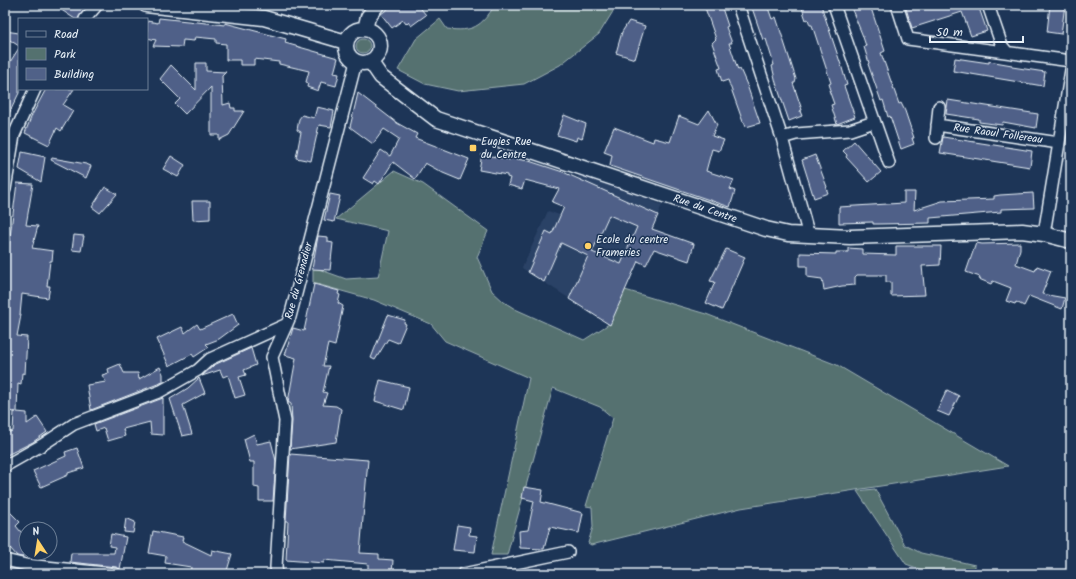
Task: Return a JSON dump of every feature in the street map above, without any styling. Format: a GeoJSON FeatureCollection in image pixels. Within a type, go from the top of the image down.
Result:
{"type":"FeatureCollection","features":[{"type":"Feature","properties":{"kind":"street"},"geometry":{"type":"LineString","coordinates":[[87,18],[97,5]]}},
{"type":"Feature","properties":{"kind":"street"},"geometry":{"type":"LineString","coordinates":[[146,5],[264,18],[346,42]]}},
{"type":"Feature","properties":{"kind":"street"},"geometry":{"type":"LineString","coordinates":[[365,28],[368,17],[377,5]]}},
{"type":"Feature","properties":{"kind":"street"},"geometry":{"type":"LineString","coordinates":[[738,5],[782,138],[809,236]]}},
{"type":"Feature","properties":{"kind":"street"},"geometry":{"type":"LineString","coordinates":[[834,5],[889,163]]}},
{"type":"Feature","properties":{"kind":"street"},"geometry":{"type":"LineString","coordinates":[[897,5],[908,39],[1071,61]]}},
{"type":"Feature","properties":{"kind":"street"},"geometry":{"type":"LineString","coordinates":[[988,5],[1002,46],[1007,52]]}},
{"type":"Feature","properties":{"kind":"street"},"geometry":{"type":"LineString","coordinates":[[365,28],[375,33],[380,43],[378,53],[363,62],[347,54],[346,42],[352,32],[365,28]]}},
{"type":"Feature","properties":{"kind":"street","name":"Rue du Centre"},"geometry":{"type":"LineString","coordinates":[[363,62],[436,119],[766,229],[788,234],[850,237],[1022,231],[1044,234],[1071,241]]}},
{"type":"Feature","properties":{"kind":"street","name":"Rue du Grenadier"},"geometry":{"type":"LineString","coordinates":[[277,574],[276,567],[285,421],[272,357],[287,324],[363,62]]}},
{"type":"Feature","properties":{"kind":"street"},"geometry":{"type":"LineString","coordinates":[[1044,234],[1071,70]]}},
{"type":"Feature","properties":{"kind":"street"},"geometry":{"type":"LineString","coordinates":[[5,189],[14,135],[35,90]]}},
{"type":"Feature","properties":{"kind":"street"},"geometry":{"type":"LineString","coordinates":[[936,138],[939,107]]}},
{"type":"Feature","properties":{"kind":"street"},"geometry":{"type":"LineString","coordinates":[[782,138],[796,134],[850,130],[874,122]]}},
{"type":"Feature","properties":{"kind":"street","name":"Rue Raoul Follereau"},"geometry":{"type":"LineString","coordinates":[[937,125],[1059,143]]}},
{"type":"Feature","properties":{"kind":"street"},"geometry":{"type":"LineString","coordinates":[[5,466],[42,445],[74,424],[162,391],[198,370],[210,359],[287,324]]}},
{"type":"Feature","properties":{"kind":"street"},"geometry":{"type":"LineString","coordinates":[[463,574],[568,552]]}},
{"type":"Feature","properties":{"kind":"street"},"geometry":{"type":"LineString","coordinates":[[5,560],[26,565],[115,574]]}},
{"type":"Feature","properties":{"kind":"shaded area","name":"Ecole du centre Frameries"},"geometry":{"type":"Polygon","coordinates":[[[580,173],[662,205],[609,324],[522,268],[548,211],[562,216],[580,173]]]}},
{"type":"Feature","properties":{"kind":"green space"},"geometry":{"type":"Polygon","coordinates":[[[495,5],[617,5],[599,34],[560,65],[524,84],[458,91],[425,84],[398,70],[416,39],[440,19],[447,29],[470,29],[481,23],[495,5]]]}},
{"type":"Feature","properties":{"kind":"green space"},"geometry":{"type":"Polygon","coordinates":[[[360,39],[366,39],[370,43],[370,49],[366,53],[360,53],[356,49],[356,43],[360,39]]]}},
{"type":"Feature","properties":{"kind":"green space"},"geometry":{"type":"Polygon","coordinates":[[[394,171],[423,184],[488,231],[477,257],[492,291],[504,302],[515,309],[584,340],[609,324],[625,290],[706,314],[837,365],[1008,466],[741,508],[591,545],[588,543],[593,527],[592,507],[586,506],[613,418],[600,407],[553,388],[507,555],[491,555],[529,378],[445,341],[431,324],[374,300],[313,283],[313,267],[346,279],[378,277],[388,231],[336,219],[394,171]]]}},
{"type":"Feature","properties":{"kind":"green space"},"geometry":{"type":"Polygon","coordinates":[[[875,489],[905,545],[921,553],[975,565],[975,574],[933,574],[906,564],[857,491],[875,489]]]}},
{"type":"Feature","properties":{"kind":"building"},"geometry":{"type":"Polygon","coordinates":[[[54,5],[86,5],[79,18],[74,18],[54,5]]]}},
{"type":"Feature","properties":{"kind":"building"},"geometry":{"type":"Polygon","coordinates":[[[393,5],[418,5],[426,15],[411,26],[408,22],[406,24],[403,20],[392,28],[381,14],[393,5]]]}},
{"type":"Feature","properties":{"kind":"building"},"geometry":{"type":"Polygon","coordinates":[[[704,5],[721,5],[728,26],[726,27],[732,43],[729,43],[738,70],[740,69],[747,85],[760,123],[746,127],[728,80],[722,82],[718,69],[721,68],[712,43],[716,39],[704,5]]]}},
{"type":"Feature","properties":{"kind":"building"},"geometry":{"type":"Polygon","coordinates":[[[751,5],[767,5],[772,19],[776,17],[796,79],[795,83],[793,83],[802,110],[800,111],[802,116],[789,121],[776,83],[772,66],[774,65],[766,39],[763,40],[751,5]]]}},
{"type":"Feature","properties":{"kind":"building"},"geometry":{"type":"Polygon","coordinates":[[[801,5],[821,5],[842,68],[847,85],[844,86],[855,117],[837,124],[831,105],[834,104],[829,90],[831,90],[829,84],[831,83],[812,25],[810,25],[808,19],[806,20],[801,5]]]}},
{"type":"Feature","properties":{"kind":"building"},"geometry":{"type":"Polygon","coordinates":[[[850,5],[870,5],[885,51],[881,53],[899,104],[901,103],[905,111],[914,138],[912,138],[914,144],[901,149],[890,116],[888,117],[883,100],[881,101],[868,64],[869,63],[864,47],[866,46],[850,5]]]}},
{"type":"Feature","properties":{"kind":"building"},"geometry":{"type":"Polygon","coordinates":[[[905,5],[978,5],[987,31],[971,36],[962,12],[912,28],[905,5]]]}},
{"type":"Feature","properties":{"kind":"building"},"geometry":{"type":"Polygon","coordinates":[[[1050,5],[1065,5],[1061,34],[1047,32],[1050,5]]]}},
{"type":"Feature","properties":{"kind":"building"},"geometry":{"type":"Polygon","coordinates":[[[159,18],[225,25],[225,23],[286,39],[285,43],[338,58],[334,73],[339,74],[336,86],[321,82],[318,91],[307,87],[308,83],[306,82],[309,71],[279,64],[279,62],[254,59],[254,65],[240,65],[240,60],[226,60],[226,44],[216,43],[216,39],[195,37],[194,41],[183,40],[182,47],[153,46],[156,40],[148,38],[148,21],[158,23],[159,18]]]}},
{"type":"Feature","properties":{"kind":"building"},"geometry":{"type":"Polygon","coordinates":[[[629,21],[645,26],[635,59],[616,53],[622,32],[629,21]]]}},
{"type":"Feature","properties":{"kind":"building"},"geometry":{"type":"Polygon","coordinates":[[[5,31],[18,33],[18,45],[5,37],[5,31]]]}},
{"type":"Feature","properties":{"kind":"building"},"geometry":{"type":"Polygon","coordinates":[[[18,50],[19,93],[5,122],[5,60],[10,62],[18,50]]]}},
{"type":"Feature","properties":{"kind":"building"},"geometry":{"type":"Polygon","coordinates":[[[955,58],[989,63],[989,61],[1012,65],[1012,67],[1045,72],[1043,86],[953,71],[955,58]]]}},
{"type":"Feature","properties":{"kind":"building"},"geometry":{"type":"Polygon","coordinates":[[[196,63],[206,63],[206,71],[226,72],[222,76],[223,105],[230,103],[231,108],[235,108],[235,111],[244,111],[229,135],[219,140],[219,135],[211,135],[211,87],[185,114],[175,104],[180,99],[160,79],[171,65],[196,90],[196,63]]]}},
{"type":"Feature","properties":{"kind":"building"},"geometry":{"type":"Polygon","coordinates":[[[45,90],[73,90],[63,105],[73,111],[61,131],[57,128],[49,145],[25,133],[32,115],[45,90]]]}},
{"type":"Feature","properties":{"kind":"building"},"geometry":{"type":"Polygon","coordinates":[[[358,93],[397,123],[417,134],[415,138],[469,159],[460,180],[425,163],[415,179],[393,162],[379,184],[375,181],[373,184],[363,178],[381,150],[390,156],[399,139],[384,129],[373,144],[350,127],[358,93]]]}},
{"type":"Feature","properties":{"kind":"building"},"geometry":{"type":"Polygon","coordinates":[[[948,100],[1038,114],[1036,128],[1003,122],[1002,125],[979,122],[979,119],[946,114],[948,100]]]}},
{"type":"Feature","properties":{"kind":"building"},"geometry":{"type":"Polygon","coordinates":[[[317,107],[334,111],[331,127],[319,125],[311,161],[296,158],[301,132],[297,130],[299,119],[302,115],[314,118],[317,107]]]}},
{"type":"Feature","properties":{"kind":"building"},"geometry":{"type":"Polygon","coordinates":[[[709,110],[717,125],[712,136],[724,140],[719,151],[712,149],[706,171],[734,180],[730,189],[735,191],[730,207],[610,166],[612,155],[604,152],[614,127],[653,142],[654,138],[670,142],[679,116],[699,124],[709,110]]]}},
{"type":"Feature","properties":{"kind":"building"},"geometry":{"type":"Polygon","coordinates":[[[564,115],[586,124],[582,139],[577,137],[576,141],[557,135],[564,115]]]}},
{"type":"Feature","properties":{"kind":"building"},"geometry":{"type":"Polygon","coordinates":[[[943,137],[1032,151],[1030,167],[940,153],[943,137]]]}},
{"type":"Feature","properties":{"kind":"building"},"geometry":{"type":"Polygon","coordinates":[[[854,141],[881,172],[869,182],[846,157],[847,155],[843,151],[854,141]]]}},
{"type":"Feature","properties":{"kind":"building"},"geometry":{"type":"Polygon","coordinates":[[[22,152],[45,157],[41,182],[19,169],[22,152]]]}},
{"type":"Feature","properties":{"kind":"building","name":"Ecole du centre Frameries"},"geometry":{"type":"Polygon","coordinates":[[[482,154],[510,160],[510,158],[529,161],[563,172],[658,215],[652,229],[694,244],[689,261],[654,249],[646,265],[638,261],[610,325],[569,299],[588,256],[561,243],[544,282],[528,272],[546,231],[552,234],[564,207],[552,202],[559,189],[525,180],[522,189],[508,185],[510,178],[507,177],[507,175],[479,170],[482,154]],[[609,215],[592,252],[621,264],[637,227],[609,215]]]}},
{"type":"Feature","properties":{"kind":"building"},"geometry":{"type":"Polygon","coordinates":[[[815,155],[828,193],[814,198],[802,160],[815,155]]]}},
{"type":"Feature","properties":{"kind":"building"},"geometry":{"type":"Polygon","coordinates":[[[171,156],[185,165],[178,177],[163,169],[171,156]]]}},
{"type":"Feature","properties":{"kind":"building"},"geometry":{"type":"Polygon","coordinates":[[[52,158],[91,166],[86,178],[51,160],[52,158]]]}},
{"type":"Feature","properties":{"kind":"building"},"geometry":{"type":"Polygon","coordinates":[[[17,183],[33,184],[26,225],[38,226],[32,248],[53,251],[52,261],[50,261],[47,286],[50,286],[48,298],[22,294],[21,315],[17,336],[27,337],[25,374],[22,373],[21,384],[18,383],[17,412],[27,413],[27,424],[37,417],[47,432],[33,442],[5,456],[5,433],[13,431],[14,412],[16,412],[5,411],[5,275],[17,183]]]}},
{"type":"Feature","properties":{"kind":"building"},"geometry":{"type":"Polygon","coordinates":[[[105,187],[117,194],[100,213],[92,207],[105,187]]]}},
{"type":"Feature","properties":{"kind":"building"},"geometry":{"type":"Polygon","coordinates":[[[904,192],[915,192],[914,210],[942,201],[994,199],[994,196],[1000,195],[1033,193],[1034,208],[1001,209],[1001,212],[930,218],[930,223],[839,223],[839,207],[904,203],[904,192]]]}},
{"type":"Feature","properties":{"kind":"building"},"geometry":{"type":"Polygon","coordinates":[[[330,194],[340,196],[334,222],[324,220],[330,194]]]}},
{"type":"Feature","properties":{"kind":"building"},"geometry":{"type":"Polygon","coordinates":[[[192,201],[210,201],[210,219],[193,220],[192,201]]]}},
{"type":"Feature","properties":{"kind":"building"},"geometry":{"type":"Polygon","coordinates":[[[74,235],[84,236],[81,251],[72,250],[74,235]]]}},
{"type":"Feature","properties":{"kind":"building"},"geometry":{"type":"Polygon","coordinates":[[[318,236],[328,237],[328,242],[333,243],[330,270],[312,269],[318,236]]]}},
{"type":"Feature","properties":{"kind":"building"},"geometry":{"type":"Polygon","coordinates":[[[976,243],[1020,243],[1016,264],[1035,271],[1037,266],[1051,271],[1042,294],[1065,298],[1062,309],[1029,296],[1024,306],[1016,302],[1015,304],[1006,301],[1011,288],[993,281],[991,284],[979,279],[980,277],[966,272],[976,243]]]}},
{"type":"Feature","properties":{"kind":"building"},"geometry":{"type":"Polygon","coordinates":[[[896,246],[941,246],[940,265],[922,266],[925,295],[891,296],[891,282],[886,282],[886,275],[857,275],[855,277],[855,285],[824,290],[822,279],[807,277],[807,266],[800,266],[800,253],[836,254],[836,252],[848,252],[848,248],[862,249],[862,254],[896,255],[896,246]]]}},
{"type":"Feature","properties":{"kind":"building"},"geometry":{"type":"Polygon","coordinates":[[[726,249],[745,257],[722,310],[706,303],[715,282],[710,281],[726,249]]]}},
{"type":"Feature","properties":{"kind":"building"},"geometry":{"type":"Polygon","coordinates":[[[314,284],[339,291],[338,294],[340,295],[338,303],[343,306],[335,346],[328,344],[323,366],[329,366],[323,392],[327,393],[323,405],[336,406],[341,409],[336,442],[290,449],[292,421],[291,404],[288,402],[296,358],[285,355],[293,328],[304,331],[314,284]]]}},
{"type":"Feature","properties":{"kind":"building"},"geometry":{"type":"Polygon","coordinates":[[[233,314],[238,325],[219,339],[206,344],[209,347],[194,357],[192,354],[169,366],[157,339],[182,327],[185,333],[197,324],[200,329],[233,314]]]}},
{"type":"Feature","properties":{"kind":"building"},"geometry":{"type":"Polygon","coordinates":[[[388,315],[405,320],[404,323],[406,324],[398,343],[388,339],[375,360],[371,358],[388,315]]]}},
{"type":"Feature","properties":{"kind":"building"},"geometry":{"type":"Polygon","coordinates":[[[251,348],[256,365],[244,370],[246,375],[239,377],[245,395],[235,398],[228,375],[223,377],[220,370],[202,376],[214,365],[251,348]]]}},
{"type":"Feature","properties":{"kind":"building"},"geometry":{"type":"Polygon","coordinates":[[[120,364],[124,373],[138,373],[139,379],[160,367],[163,374],[163,382],[91,410],[87,385],[106,382],[102,375],[109,373],[108,369],[120,364]]]}},
{"type":"Feature","properties":{"kind":"building"},"geometry":{"type":"Polygon","coordinates":[[[199,378],[205,393],[183,405],[192,434],[182,436],[170,399],[188,388],[199,378]]]}},
{"type":"Feature","properties":{"kind":"building"},"geometry":{"type":"Polygon","coordinates":[[[380,380],[409,387],[404,410],[375,401],[380,380]]]}},
{"type":"Feature","properties":{"kind":"building"},"geometry":{"type":"Polygon","coordinates":[[[947,390],[959,396],[949,416],[937,411],[947,390]]]}},
{"type":"Feature","properties":{"kind":"building"},"geometry":{"type":"Polygon","coordinates":[[[163,398],[163,435],[151,434],[150,422],[123,429],[125,436],[108,441],[104,428],[96,431],[94,424],[163,398]]]}},
{"type":"Feature","properties":{"kind":"building"},"geometry":{"type":"Polygon","coordinates":[[[254,434],[257,444],[271,441],[276,461],[273,501],[259,501],[259,488],[254,487],[254,462],[250,462],[244,439],[254,434]]]}},
{"type":"Feature","properties":{"kind":"building"},"geometry":{"type":"Polygon","coordinates":[[[77,448],[84,468],[68,473],[68,475],[41,487],[33,471],[66,456],[65,452],[77,448]]]}},
{"type":"Feature","properties":{"kind":"building"},"geometry":{"type":"Polygon","coordinates":[[[290,454],[368,460],[360,553],[379,554],[379,559],[393,560],[392,574],[368,574],[368,564],[324,560],[324,563],[286,560],[288,521],[286,521],[290,454]]]}},
{"type":"Feature","properties":{"kind":"building"},"geometry":{"type":"Polygon","coordinates":[[[524,487],[543,490],[541,502],[583,513],[579,533],[550,527],[544,549],[520,548],[519,531],[528,530],[534,501],[522,498],[524,487]]]}},
{"type":"Feature","properties":{"kind":"building"},"geometry":{"type":"Polygon","coordinates":[[[5,507],[19,521],[16,526],[18,528],[18,556],[5,542],[5,507]]]}},
{"type":"Feature","properties":{"kind":"building"},"geometry":{"type":"Polygon","coordinates":[[[126,518],[135,522],[133,533],[124,532],[126,518]]]}},
{"type":"Feature","properties":{"kind":"building"},"geometry":{"type":"Polygon","coordinates":[[[457,525],[470,527],[469,535],[477,536],[475,552],[453,550],[457,525]]]}},
{"type":"Feature","properties":{"kind":"building"},"geometry":{"type":"Polygon","coordinates":[[[153,531],[183,537],[182,541],[211,555],[212,550],[232,554],[226,574],[190,574],[191,567],[165,563],[166,556],[149,553],[153,531]]]}},
{"type":"Feature","properties":{"kind":"building"},"geometry":{"type":"Polygon","coordinates":[[[111,534],[126,537],[120,569],[116,567],[70,562],[71,553],[114,553],[115,547],[109,546],[111,534]]]}},
{"type":"Feature","properties":{"kind":"place","name":"Eugies Rue du Centre"},"geometry":{"type":"Point","coordinates":[473,148]}},
{"type":"Feature","properties":{"kind":"place","name":"Ecole du centre Frameries"},"geometry":{"type":"Point","coordinates":[588,246]}}]}
